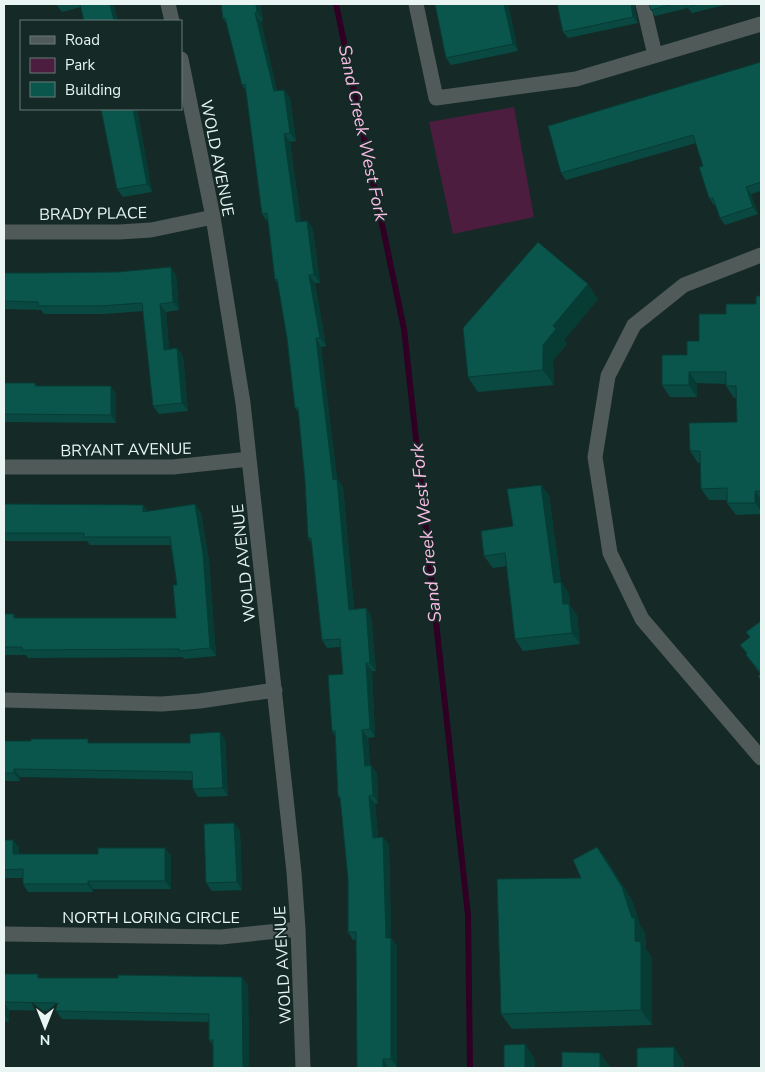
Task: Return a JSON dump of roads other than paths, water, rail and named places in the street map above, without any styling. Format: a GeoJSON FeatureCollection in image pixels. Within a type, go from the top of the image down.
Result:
{"type":"FeatureCollection","features":[{"type":"Feature","properties":{"kind":"street"},"geometry":{"type":"LineString","coordinates":[[168,4],[172,20]]}},
{"type":"Feature","properties":{"kind":"street"},"geometry":{"type":"LineString","coordinates":[[416,4],[436,98],[576,78],[761,24]]}},
{"type":"Feature","properties":{"kind":"street"},"geometry":{"type":"LineString","coordinates":[[642,4],[655,55]]}},
{"type":"Feature","properties":{"kind":"street","name":"WOLD AVENUE"},"geometry":{"type":"LineString","coordinates":[[182,64],[213,217],[243,403],[275,690],[298,929],[302,1068]]}},
{"type":"Feature","properties":{"kind":"street","name":"BRADY PLACE"},"geometry":{"type":"LineString","coordinates":[[4,232],[127,232],[151,230],[213,217]]}},
{"type":"Feature","properties":{"kind":"street"},"geometry":{"type":"LineString","coordinates":[[761,255],[684,284],[634,325],[608,376],[595,457],[610,553],[642,619],[761,758]]}},
{"type":"Feature","properties":{"kind":"street","name":"BRYANT AVENUE"},"geometry":{"type":"LineString","coordinates":[[4,467],[174,467],[249,459]]}},
{"type":"Feature","properties":{"kind":"street"},"geometry":{"type":"LineString","coordinates":[[4,700],[162,704],[200,701],[275,690]]}},
{"type":"Feature","properties":{"kind":"street","name":"NORTH LORING CIRCLE"},"geometry":{"type":"LineString","coordinates":[[4,934],[221,937],[298,929]]}},
{"type":"Feature","properties":{"kind":"waterway","name":"Sand Creek West Fork"},"geometry":{"type":"LineString","coordinates":[[336,4],[404,329],[468,915],[470,1068]]}}]}
